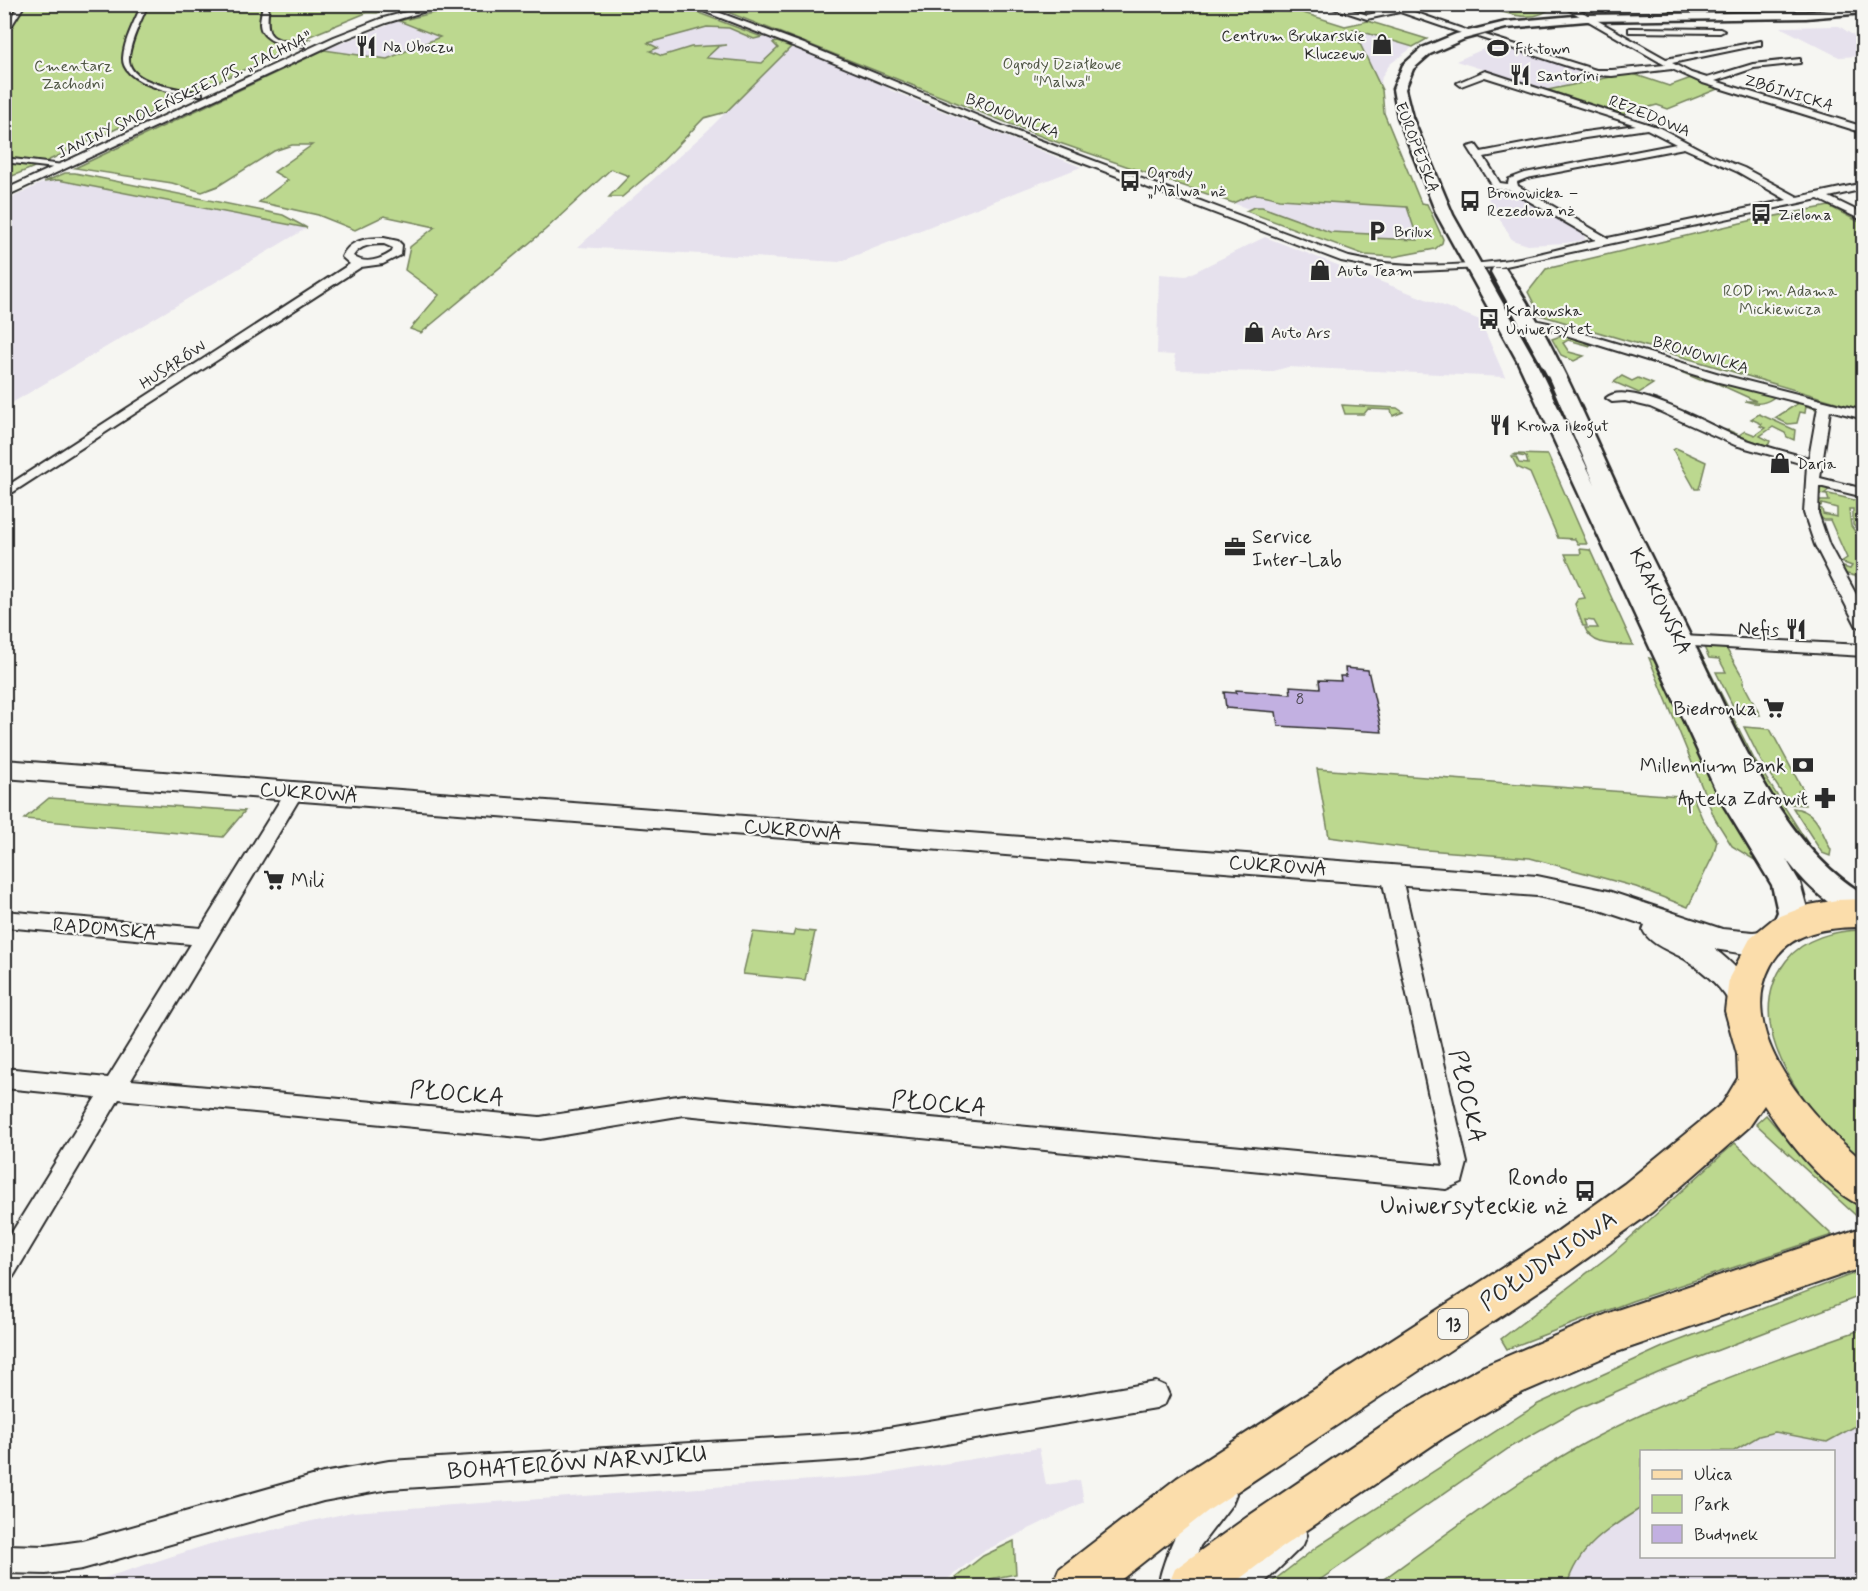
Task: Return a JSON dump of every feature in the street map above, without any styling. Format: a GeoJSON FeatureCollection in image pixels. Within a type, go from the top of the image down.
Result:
{"type":"FeatureCollection","features":[{"type":"Feature","properties":{"kind":"main road","name":"EUROPEJSKA"},"geometry":{"type":"LineString","coordinates":[[1482,258],[1441,205],[1405,118],[1398,95],[1402,76],[1415,60],[1440,44],[1524,23],[1806,15],[1863,10]]}},
{"type":"Feature","properties":{"kind":"main road","name":"EUROPEJSKA"},"geometry":{"type":"LineString","coordinates":[[1590,21],[1804,20],[1863,16]]}},
{"type":"Feature","properties":{"kind":"main road","name":"EUROPEJSKA"},"geometry":{"type":"LineString","coordinates":[[1421,74],[1440,55],[1476,35]]}},
{"type":"Feature","properties":{"kind":"main road","name":"KRAKOWSKA"},"geometry":{"type":"LineString","coordinates":[[1482,258],[1529,324],[1576,413],[1610,495],[1743,768],[1771,815],[1810,869],[1827,887],[1846,902],[1863,911]]}},
{"type":"Feature","properties":{"kind":"main road","name":"KRAKOWSKA"},"geometry":{"type":"LineString","coordinates":[[1482,258],[1526,360],[1734,800],[1786,883],[1793,912],[1777,934]]}},
{"type":"Feature","properties":{"kind":"main road"},"geometry":{"type":"LineString","coordinates":[[1777,934],[1821,916],[1863,911]]}},
{"type":"Feature","properties":{"kind":"main road","name":"13"},"geometry":{"type":"LineString","coordinates":[[1755,1055],[1747,1027],[1744,1001],[1750,967],[1777,934]]}},
{"type":"Feature","properties":{"kind":"main road"},"geometry":{"type":"LineString","coordinates":[[1755,1055],[1775,1093],[1803,1131],[1863,1188]]}},
{"type":"Feature","properties":{"kind":"main road","name":"POŁUDNIOWA"},"geometry":{"type":"LineString","coordinates":[[1076,1587],[1192,1494],[1555,1257],[1638,1198],[1736,1115],[1753,1090],[1756,1078],[1755,1055]]}},
{"type":"Feature","properties":{"kind":"main road"},"geometry":{"type":"LineString","coordinates":[[1192,1587],[1266,1531],[1427,1422],[1499,1382],[1572,1348],[1863,1247]]}},
{"type":"Feature","properties":{"kind":"street"},"geometry":{"type":"LineString","coordinates":[[4,36],[22,4]]}},
{"type":"Feature","properties":{"kind":"street"},"geometry":{"type":"LineString","coordinates":[[145,4],[126,59],[128,68],[137,77],[154,85],[200,94]]}},
{"type":"Feature","properties":{"kind":"street"},"geometry":{"type":"LineString","coordinates":[[266,4],[263,26],[266,34],[280,42],[303,46]]}},
{"type":"Feature","properties":{"kind":"street","name":"JANINY SMOLEŃSKIEJ PS. „JACHNA”"},"geometry":{"type":"LineString","coordinates":[[4,194],[337,39],[383,21],[446,4]]}},
{"type":"Feature","properties":{"kind":"street","name":"BRONOWICKA"},"geometry":{"type":"LineString","coordinates":[[688,4],[796,44],[1004,130],[1357,262],[1392,268],[1482,258]]}},
{"type":"Feature","properties":{"kind":"street"},"geometry":{"type":"LineString","coordinates":[[1324,4],[1365,17],[1401,10]]}},
{"type":"Feature","properties":{"kind":"street","name":"ZBÓJNICKA"},"geometry":{"type":"LineString","coordinates":[[1382,4],[1595,72],[1612,73],[1667,64],[1758,43]]}},
{"type":"Feature","properties":{"kind":"street","name":"ZBÓJNICKA"},"geometry":{"type":"LineString","coordinates":[[1562,4],[1667,64],[1863,130]]}},
{"type":"Feature","properties":{"kind":"street"},"geometry":{"type":"LineString","coordinates":[[1632,30],[1720,31]]}},
{"type":"Feature","properties":{"kind":"street","name":"ZBÓJNICKA"},"geometry":{"type":"LineString","coordinates":[[1687,30],[1732,49]]}},
{"type":"Feature","properties":{"kind":"street"},"geometry":{"type":"LineString","coordinates":[[1709,80],[1753,66],[1797,61]]}},
{"type":"Feature","properties":{"kind":"street","name":"REZEDOWA"},"geometry":{"type":"LineString","coordinates":[[1461,83],[1485,74],[1648,127],[1741,170],[1797,201]]}},
{"type":"Feature","properties":{"kind":"street"},"geometry":{"type":"LineString","coordinates":[[1846,125],[1863,120]]}},
{"type":"Feature","properties":{"kind":"street"},"geometry":{"type":"LineString","coordinates":[[1607,242],[1513,187],[1497,186],[1475,151],[1648,127]]}},
{"type":"Feature","properties":{"kind":"street"},"geometry":{"type":"LineString","coordinates":[[1513,187],[1512,181],[1518,178],[1686,145]]}},
{"type":"Feature","properties":{"kind":"street"},"geometry":{"type":"LineString","coordinates":[[4,160],[63,167]]}},
{"type":"Feature","properties":{"kind":"street"},"geometry":{"type":"LineString","coordinates":[[1482,258],[1607,242],[1863,186]]}},
{"type":"Feature","properties":{"kind":"street"},"geometry":{"type":"LineString","coordinates":[[1820,196],[1863,218]]}},
{"type":"Feature","properties":{"kind":"street","name":"HUSARÓW"},"geometry":{"type":"LineString","coordinates":[[4,494],[359,263]]}},
{"type":"Feature","properties":{"kind":"street","name":"BRONOWICKA"},"geometry":{"type":"LineString","coordinates":[[1529,324],[1544,325],[1719,378],[1863,415]]}},
{"type":"Feature","properties":{"kind":"street"},"geometry":{"type":"LineString","coordinates":[[1612,398],[1624,396],[1639,399],[1734,440],[1814,463]]}},
{"type":"Feature","properties":{"kind":"street"},"geometry":{"type":"LineString","coordinates":[[1825,405],[1814,463],[1810,504],[1816,530],[1863,625]]}},
{"type":"Feature","properties":{"kind":"street"},"geometry":{"type":"LineString","coordinates":[[1812,480],[1863,493]]}},
{"type":"Feature","properties":{"kind":"street"},"geometry":{"type":"LineString","coordinates":[[1681,641],[1863,651]]}},
{"type":"Feature","properties":{"kind":"street","name":"CUKROWA"},"geometry":{"type":"LineString","coordinates":[[4,769],[1537,886],[1581,894],[1719,940],[1741,944],[1777,934]]}},
{"type":"Feature","properties":{"kind":"street"},"geometry":{"type":"LineString","coordinates":[[4,1268],[295,791]]}},
{"type":"Feature","properties":{"kind":"street","name":"PŁOCKA"},"geometry":{"type":"LineString","coordinates":[[114,1088],[540,1128],[684,1105],[1446,1178],[1454,1174],[1456,1163],[1391,874]]}},
{"type":"Feature","properties":{"kind":"street","name":"CUKROWA"},"geometry":{"type":"LineString","coordinates":[[1581,894],[1648,926],[1700,956],[1736,986],[1744,1001]]}},
{"type":"Feature","properties":{"kind":"street","name":"RADOMSKA"},"geometry":{"type":"LineString","coordinates":[[4,919],[206,937]]}},
{"type":"Feature","properties":{"kind":"street"},"geometry":{"type":"LineString","coordinates":[[4,1078],[114,1088]]}},
{"type":"Feature","properties":{"kind":"street","name":"BOHATERÓW NARWIKU"},"geometry":{"type":"LineString","coordinates":[[4,1559],[46,1560],[82,1555],[323,1486],[388,1475],[859,1446],[1156,1395]]}},
{"type":"Feature","properties":{"kind":"street","name":"POŁUDNIOWA"},"geometry":{"type":"LineString","coordinates":[[1172,1587],[1183,1550],[1199,1522],[1265,1445]]}},
{"type":"Feature","properties":{"kind":"street"},"geometry":{"type":"LineString","coordinates":[[1247,1587],[1253,1573],[1384,1451]]}},
{"type":"Feature","properties":{"kind":"shaded area"},"geometry":{"type":"Polygon","coordinates":[[[399,21],[442,36],[387,59],[324,50],[399,21]]]}},
{"type":"Feature","properties":{"kind":"shaded area"},"geometry":{"type":"Polygon","coordinates":[[[720,21],[794,47],[888,87],[890,90],[1081,167],[839,262],[578,247],[707,131],[769,69],[606,52],[720,21]]]}},
{"type":"Feature","properties":{"kind":"shaded area"},"geometry":{"type":"Polygon","coordinates":[[[1839,26],[1863,42],[1863,56],[1839,57],[1780,27],[1839,26]]]}},
{"type":"Feature","properties":{"kind":"shaded area"},"geometry":{"type":"Polygon","coordinates":[[[1353,28],[1413,47],[1390,64],[1382,76],[1380,87],[1353,28]]]}},
{"type":"Feature","properties":{"kind":"shaded area"},"geometry":{"type":"Polygon","coordinates":[[[1497,43],[1600,77],[1548,90],[1456,61],[1497,43]]]}},
{"type":"Feature","properties":{"kind":"shaded area"},"geometry":{"type":"Polygon","coordinates":[[[58,180],[307,228],[5,407],[5,201],[44,182],[58,180]]]}},
{"type":"Feature","properties":{"kind":"shaded area"},"geometry":{"type":"Polygon","coordinates":[[[1508,190],[1584,234],[1585,240],[1528,245],[1512,240],[1485,193],[1508,190]]]}},
{"type":"Feature","properties":{"kind":"shaded area"},"geometry":{"type":"Polygon","coordinates":[[[1254,193],[1421,203],[1437,246],[1365,254],[1233,203],[1254,193]]]}},
{"type":"Feature","properties":{"kind":"shaded area"},"geometry":{"type":"Polygon","coordinates":[[[1265,237],[1480,320],[1505,377],[1288,367],[1270,372],[1177,370],[1174,355],[1157,354],[1159,274],[1186,276],[1265,237]]]}},
{"type":"Feature","properties":{"kind":"shaded area"},"geometry":{"type":"Polygon","coordinates":[[[1863,1377],[1863,1586],[1537,1586],[1576,1549],[1640,1509],[1640,1558],[1835,1558],[1835,1450],[1733,1450],[1863,1377]]]}},
{"type":"Feature","properties":{"kind":"shaded area"},"geometry":{"type":"Polygon","coordinates":[[[1039,1448],[1046,1485],[1080,1480],[1084,1502],[982,1552],[939,1586],[79,1586],[210,1544],[352,1512],[871,1476],[1039,1448]]]}},
{"type":"Feature","properties":{"kind":"green space","name":"Ogrody Działkowe \"Malwa\""},"geometry":{"type":"Polygon","coordinates":[[[847,4],[1278,5],[1345,26],[1368,21],[1427,39],[1413,47],[1353,29],[1382,90],[1384,113],[1421,203],[1427,204],[1443,239],[1442,243],[1435,249],[1393,257],[1365,255],[1246,211],[1254,207],[1262,207],[1330,232],[1370,234],[1371,238],[1418,240],[1407,207],[1279,199],[1256,194],[1233,203],[1048,139],[710,5],[804,5],[830,9],[847,4]]]}},
{"type":"Feature","properties":{"kind":"green space","name":"Cmentarz Zachodni"},"geometry":{"type":"Polygon","coordinates":[[[5,5],[398,5],[377,13],[366,13],[305,38],[310,39],[5,179],[5,5]]]}},
{"type":"Feature","properties":{"kind":"green space"},"geometry":{"type":"Polygon","coordinates":[[[466,5],[678,5],[762,37],[754,39],[729,28],[707,27],[648,43],[658,48],[650,51],[662,56],[691,47],[727,45],[719,46],[706,58],[762,63],[778,48],[773,43],[777,42],[791,47],[726,112],[704,118],[653,171],[622,197],[609,197],[629,176],[611,169],[545,230],[421,333],[410,329],[439,295],[405,270],[410,247],[435,227],[384,216],[355,230],[318,215],[259,202],[288,180],[274,172],[312,145],[292,145],[274,151],[218,186],[202,192],[172,183],[75,168],[324,50],[387,59],[440,37],[399,21],[466,5]]]}},
{"type":"Feature","properties":{"kind":"green space"},"geometry":{"type":"Polygon","coordinates":[[[1481,5],[1553,6],[1537,15],[1518,16],[1481,5]]]}},
{"type":"Feature","properties":{"kind":"green space"},"geometry":{"type":"Polygon","coordinates":[[[1655,5],[1731,5],[1747,12],[1678,13],[1655,5]]]}},
{"type":"Feature","properties":{"kind":"green space"},"geometry":{"type":"Polygon","coordinates":[[[1630,73],[1669,86],[1691,78],[1720,88],[1668,109],[1657,105],[1623,114],[1548,90],[1630,73]]]}},
{"type":"Feature","properties":{"kind":"green space"},"geometry":{"type":"Polygon","coordinates":[[[65,173],[75,173],[283,215],[307,228],[58,180],[44,182],[65,173]]]}},
{"type":"Feature","properties":{"kind":"green space","name":"ROD im. Adama Mickiewicza"},"geometry":{"type":"Polygon","coordinates":[[[1829,206],[1863,224],[1863,410],[1540,315],[1528,292],[1546,269],[1749,221],[1829,206]]]}},
{"type":"Feature","properties":{"kind":"green space"},"geometry":{"type":"Polygon","coordinates":[[[1563,335],[1590,343],[1590,346],[1568,340],[1563,343],[1569,352],[1584,356],[1574,361],[1561,355],[1552,339],[1563,335]]]}},
{"type":"Feature","properties":{"kind":"green space"},"geometry":{"type":"Polygon","coordinates":[[[1667,366],[1777,395],[1765,402],[1745,401],[1756,401],[1712,381],[1700,380],[1667,366]]]}},
{"type":"Feature","properties":{"kind":"green space"},"geometry":{"type":"Polygon","coordinates":[[[1622,376],[1632,381],[1638,378],[1653,384],[1639,393],[1614,382],[1622,376]]]}},
{"type":"Feature","properties":{"kind":"green space"},"geometry":{"type":"Polygon","coordinates":[[[1786,399],[1816,405],[1816,409],[1806,406],[1805,413],[1800,412],[1797,423],[1788,424],[1775,418],[1797,404],[1786,399]]]}},
{"type":"Feature","properties":{"kind":"green space"},"geometry":{"type":"Polygon","coordinates":[[[1342,405],[1397,408],[1403,412],[1393,416],[1391,410],[1368,409],[1364,414],[1345,414],[1342,405]]]}},
{"type":"Feature","properties":{"kind":"green space"},"geometry":{"type":"Polygon","coordinates":[[[1759,414],[1795,430],[1794,440],[1773,427],[1760,436],[1770,441],[1768,446],[1726,431],[1739,435],[1745,431],[1755,435],[1765,428],[1751,419],[1759,414]]]}},
{"type":"Feature","properties":{"kind":"green space"},"geometry":{"type":"Polygon","coordinates":[[[1676,448],[1706,462],[1699,489],[1695,489],[1673,450],[1676,448]]]}},
{"type":"Feature","properties":{"kind":"green space"},"geometry":{"type":"Polygon","coordinates":[[[1514,455],[1548,455],[1587,544],[1578,544],[1575,539],[1558,538],[1530,473],[1517,467],[1512,457],[1516,457],[1519,463],[1528,464],[1526,457],[1514,455]]]}},
{"type":"Feature","properties":{"kind":"green space"},"geometry":{"type":"Polygon","coordinates":[[[1822,487],[1831,488],[1825,493],[1863,502],[1863,523],[1859,531],[1853,525],[1853,509],[1849,509],[1851,526],[1863,542],[1863,552],[1855,576],[1843,573],[1840,566],[1850,569],[1852,566],[1841,562],[1847,558],[1830,520],[1824,520],[1818,515],[1818,508],[1822,509],[1823,514],[1837,517],[1837,508],[1817,505],[1817,501],[1829,501],[1827,495],[1817,494],[1822,487]]]}},
{"type":"Feature","properties":{"kind":"green space"},"geometry":{"type":"Polygon","coordinates":[[[1580,549],[1590,550],[1633,645],[1605,643],[1593,639],[1585,628],[1598,628],[1594,621],[1585,620],[1587,626],[1583,626],[1575,604],[1578,599],[1585,598],[1565,554],[1581,554],[1580,549]]]}},
{"type":"Feature","properties":{"kind":"green space"},"geometry":{"type":"Polygon","coordinates":[[[1704,647],[1726,648],[1744,679],[1743,683],[1760,715],[1737,714],[1716,672],[1726,672],[1719,659],[1709,658],[1704,647]]]}},
{"type":"Feature","properties":{"kind":"green space"},"geometry":{"type":"Polygon","coordinates":[[[1698,648],[1755,761],[1814,853],[1795,831],[1762,783],[1696,651],[1698,648]]]}},
{"type":"Feature","properties":{"kind":"green space"},"geometry":{"type":"Polygon","coordinates":[[[1649,658],[1657,661],[1761,864],[1732,846],[1715,819],[1649,658]]]}},
{"type":"Feature","properties":{"kind":"green space"},"geometry":{"type":"Polygon","coordinates":[[[1744,727],[1770,729],[1803,790],[1798,791],[1805,805],[1789,804],[1761,761],[1744,727]]]}},
{"type":"Feature","properties":{"kind":"green space"},"geometry":{"type":"Polygon","coordinates":[[[1317,769],[1693,797],[1702,818],[1717,841],[1713,856],[1688,907],[1636,887],[1530,858],[1414,849],[1329,837],[1317,769]]]}},
{"type":"Feature","properties":{"kind":"green space"},"geometry":{"type":"Polygon","coordinates":[[[49,798],[245,811],[223,837],[24,819],[49,798]]]}},
{"type":"Feature","properties":{"kind":"green space"},"geometry":{"type":"Polygon","coordinates":[[[1793,808],[1813,817],[1831,850],[1830,856],[1822,853],[1793,808]]]}},
{"type":"Feature","properties":{"kind":"green space"},"geometry":{"type":"Polygon","coordinates":[[[795,930],[815,932],[805,980],[743,974],[753,932],[793,936],[795,930]]]}},
{"type":"Feature","properties":{"kind":"green space"},"geometry":{"type":"Polygon","coordinates":[[[1863,930],[1863,1163],[1843,1145],[1803,1098],[1787,1071],[1775,1043],[1769,1015],[1773,987],[1786,961],[1793,953],[1801,946],[1821,937],[1863,930]]]}},
{"type":"Feature","properties":{"kind":"green space"},"geometry":{"type":"Polygon","coordinates":[[[1766,1115],[1812,1166],[1863,1210],[1863,1222],[1756,1124],[1766,1115]]]}},
{"type":"Feature","properties":{"kind":"green space"},"geometry":{"type":"Polygon","coordinates":[[[1735,1143],[1832,1235],[1632,1301],[1507,1349],[1501,1339],[1613,1253],[1735,1143]]]}},
{"type":"Feature","properties":{"kind":"green space"},"geometry":{"type":"Polygon","coordinates":[[[1863,1270],[1863,1295],[1658,1373],[1577,1409],[1512,1446],[1311,1586],[1270,1586],[1273,1581],[1318,1546],[1538,1404],[1665,1346],[1863,1270]]]}},
{"type":"Feature","properties":{"kind":"green space"},"geometry":{"type":"Polygon","coordinates":[[[1863,1329],[1863,1422],[1827,1442],[1775,1432],[1759,1436],[1736,1450],[1640,1450],[1640,1509],[1606,1531],[1586,1550],[1571,1573],[1567,1586],[1374,1586],[1504,1493],[1585,1443],[1652,1410],[1757,1367],[1863,1329]]]}},
{"type":"Feature","properties":{"kind":"green space"},"geometry":{"type":"Polygon","coordinates":[[[1014,1541],[1016,1574],[990,1579],[982,1586],[945,1586],[983,1556],[1014,1541]]]}},
{"type":"Feature","properties":{"kind":"building"},"geometry":{"type":"Polygon","coordinates":[[[1345,668],[1368,670],[1382,732],[1278,726],[1276,712],[1226,708],[1224,692],[1236,693],[1236,690],[1291,694],[1290,686],[1320,688],[1319,680],[1341,681],[1340,676],[1346,676],[1345,668]]]}},
{"type":"Feature","properties":{"kind":"place","name":"Centrum Brukarskie Kluczewo"},"geometry":{"type":"Point","coordinates":[1382,44]}},
{"type":"Feature","properties":{"kind":"place","name":"Na Uboczu"},"geometry":{"type":"Point","coordinates":[366,46]}},
{"type":"Feature","properties":{"kind":"place","name":"Fit town"},"geometry":{"type":"Point","coordinates":[1498,48]}},
{"type":"Feature","properties":{"kind":"place","name":"Santorini"},"geometry":{"type":"Point","coordinates":[1520,75]}},
{"type":"Feature","properties":{"kind":"place","name":"Ogrody „Malwa” nż"},"geometry":{"type":"Point","coordinates":[1130,181]}},
{"type":"Feature","properties":{"kind":"place","name":"Bronowicka – Rezedowa nż"},"geometry":{"type":"Point","coordinates":[1470,201]}},
{"type":"Feature","properties":{"kind":"place","name":"Zielona"},"geometry":{"type":"Point","coordinates":[1761,214]}},
{"type":"Feature","properties":{"kind":"place","name":"Brilux"},"geometry":{"type":"Point","coordinates":[1377,231]}},
{"type":"Feature","properties":{"kind":"place","name":"Auto Team"},"geometry":{"type":"Point","coordinates":[1320,270]}},
{"type":"Feature","properties":{"kind":"place","name":"Krakowska Uniwersytet"},"geometry":{"type":"Point","coordinates":[1489,319]}},
{"type":"Feature","properties":{"kind":"place","name":"Auto Ars"},"geometry":{"type":"Point","coordinates":[1254,332]}},
{"type":"Feature","properties":{"kind":"place","name":"Krowa i kogut"},"geometry":{"type":"Point","coordinates":[1500,425]}},
{"type":"Feature","properties":{"kind":"place","name":"Daria"},"geometry":{"type":"Point","coordinates":[1780,463]}},
{"type":"Feature","properties":{"kind":"place","name":"Service Inter-Lab"},"geometry":{"type":"Point","coordinates":[1235,547]}},
{"type":"Feature","properties":{"kind":"place","name":"Nefis"},"geometry":{"type":"Point","coordinates":[1796,629]}},
{"type":"Feature","properties":{"kind":"place","name":"Biedronka"},"geometry":{"type":"Point","coordinates":[1774,708]}},
{"type":"Feature","properties":{"kind":"place","name":"Millennium Bank"},"geometry":{"type":"Point","coordinates":[1803,765]}},
{"type":"Feature","properties":{"kind":"place","name":"Apteka Zdrowit"},"geometry":{"type":"Point","coordinates":[1825,798]}},
{"type":"Feature","properties":{"kind":"place","name":"Mili"},"geometry":{"type":"Point","coordinates":[274,880]}},
{"type":"Feature","properties":{"kind":"place","name":"Rondo Uniwersyteckie nż"},"geometry":{"type":"Point","coordinates":[1585,1191]}}]}
